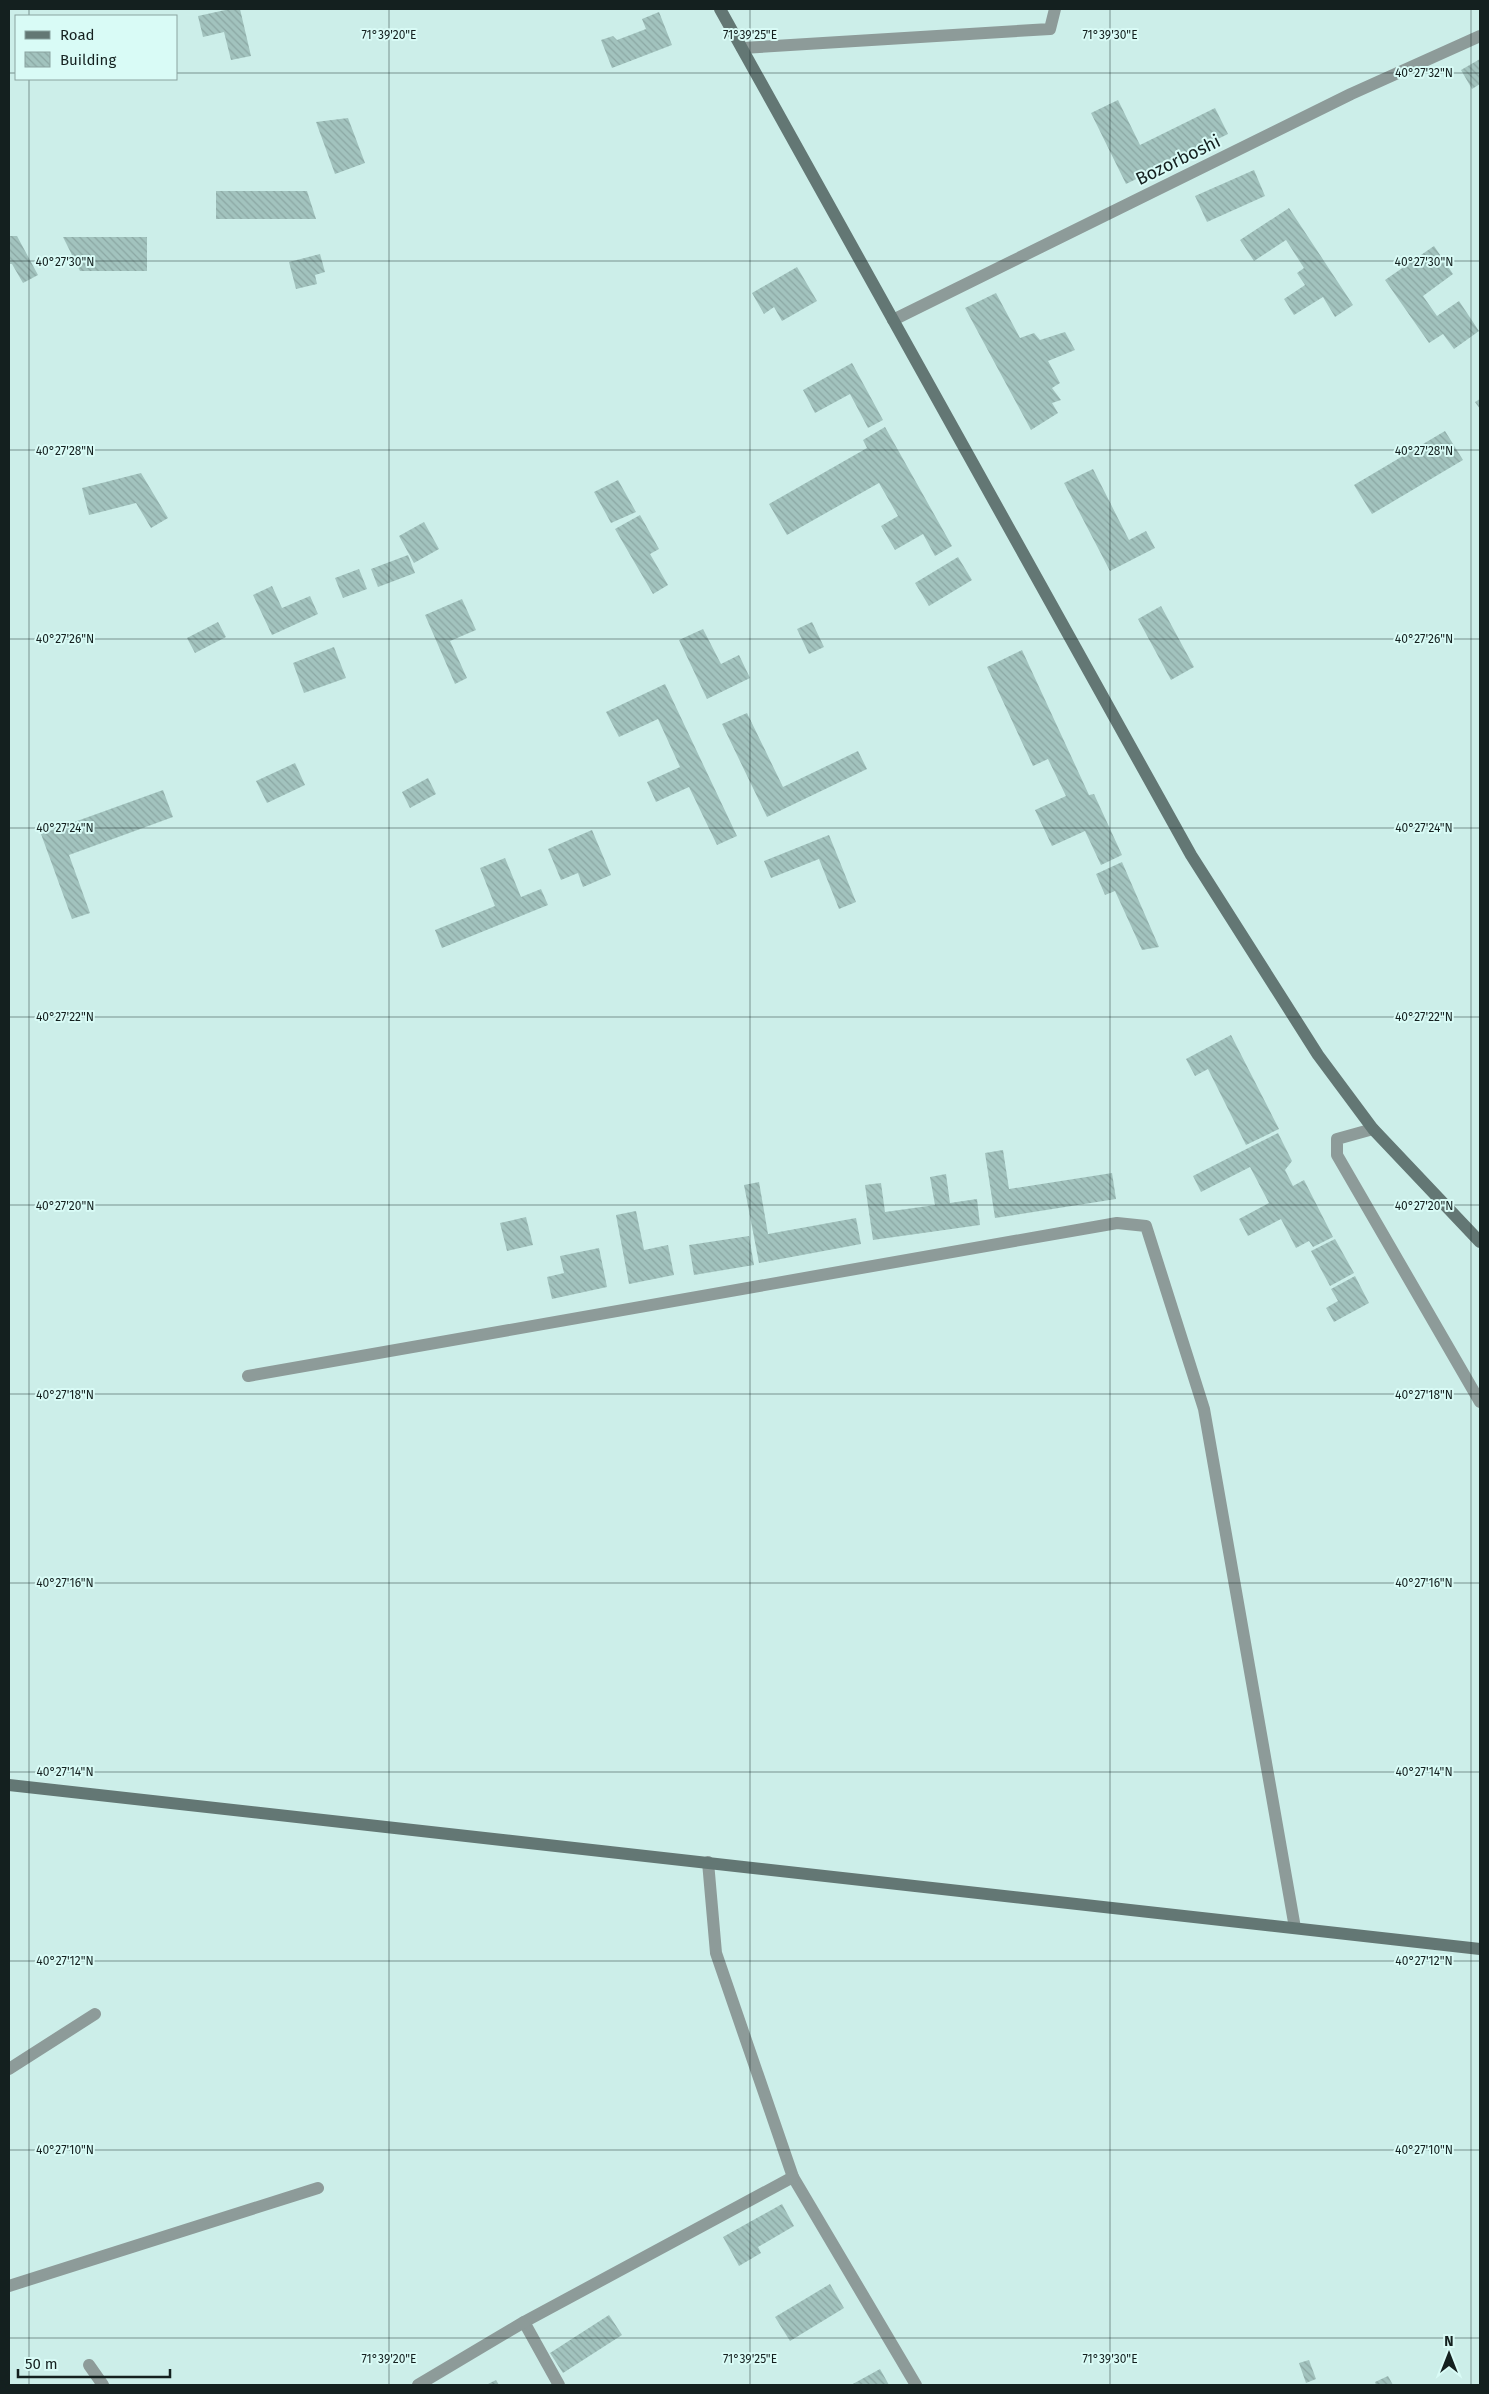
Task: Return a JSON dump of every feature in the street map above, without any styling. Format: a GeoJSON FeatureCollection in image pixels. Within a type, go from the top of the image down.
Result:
{"type":"FeatureCollection","features":[{"type":"Feature","properties":{"kind":"street"},"geometry":{"type":"LineString","coordinates":[[720,9],[1191,855],[1318,1055],[1373,1128],[1480,1242]]}},
{"type":"Feature","properties":{"kind":"street"},"geometry":{"type":"LineString","coordinates":[[742,48],[1050,29],[1055,9]]}},
{"type":"Feature","properties":{"kind":"street","name":"Bozorboshi"},"geometry":{"type":"LineString","coordinates":[[893,320],[1351,94],[1480,36]]}},
{"type":"Feature","properties":{"kind":"street"},"geometry":{"type":"LineString","coordinates":[[1373,1128],[1338,1139],[1338,1155],[1480,1402]]}},
{"type":"Feature","properties":{"kind":"street"},"geometry":{"type":"LineString","coordinates":[[248,1376],[1116,1223],[1146,1226],[1204,1409],[1295,1928]]}},
{"type":"Feature","properties":{"kind":"street"},"geometry":{"type":"LineString","coordinates":[[9,1785],[1480,1949]]}},
{"type":"Feature","properties":{"kind":"street"},"geometry":{"type":"LineString","coordinates":[[708,1862],[716,1953],[793,2177],[916,2385]]}},
{"type":"Feature","properties":{"kind":"street"},"geometry":{"type":"LineString","coordinates":[[9,2068],[95,2014]]}},
{"type":"Feature","properties":{"kind":"street"},"geometry":{"type":"LineString","coordinates":[[418,2385],[524,2322],[793,2177]]}},
{"type":"Feature","properties":{"kind":"street"},"geometry":{"type":"LineString","coordinates":[[9,2286],[318,2188]]}},
{"type":"Feature","properties":{"kind":"street"},"geometry":{"type":"LineString","coordinates":[[524,2322],[559,2385]]}},
{"type":"Feature","properties":{"kind":"street"},"geometry":{"type":"LineString","coordinates":[[90,2365],[103,2385]]}},
{"type":"Feature","properties":{"kind":"building"},"geometry":{"type":"Polygon","coordinates":[[[230,9],[240,9],[251,56],[231,60],[224,32],[203,37],[198,16],[230,9]]]}},
{"type":"Feature","properties":{"kind":"building"},"geometry":{"type":"Polygon","coordinates":[[[659,12],[672,45],[612,68],[601,40],[613,36],[617,40],[646,29],[642,19],[659,12]]]}},
{"type":"Feature","properties":{"kind":"building"},"geometry":{"type":"Polygon","coordinates":[[[1480,59],[1480,84],[1472,89],[1461,70],[1480,59]]]}},
{"type":"Feature","properties":{"kind":"building"},"geometry":{"type":"Polygon","coordinates":[[[1118,100],[1140,145],[1215,108],[1228,134],[1126,184],[1091,113],[1118,100]]]}},
{"type":"Feature","properties":{"kind":"building"},"geometry":{"type":"Polygon","coordinates":[[[348,118],[365,163],[335,174],[316,122],[348,118]]]}},
{"type":"Feature","properties":{"kind":"building"},"geometry":{"type":"Polygon","coordinates":[[[1254,170],[1265,196],[1207,222],[1195,196],[1254,170]]]}},
{"type":"Feature","properties":{"kind":"building"},"geometry":{"type":"Polygon","coordinates":[[[216,191],[307,191],[316,219],[216,219],[216,191]]]}},
{"type":"Feature","properties":{"kind":"building"},"geometry":{"type":"Polygon","coordinates":[[[1289,208],[1353,305],[1335,317],[1323,297],[1294,315],[1284,299],[1305,285],[1297,273],[1304,268],[1286,240],[1254,261],[1240,240],[1289,208]]]}},
{"type":"Feature","properties":{"kind":"building"},"geometry":{"type":"Polygon","coordinates":[[[9,236],[17,236],[38,275],[23,283],[12,264],[9,264],[9,236]]]}},
{"type":"Feature","properties":{"kind":"building"},"geometry":{"type":"Polygon","coordinates":[[[63,237],[147,237],[147,271],[80,271],[63,237]]]}},
{"type":"Feature","properties":{"kind":"building"},"geometry":{"type":"Polygon","coordinates":[[[1434,246],[1453,274],[1423,296],[1437,316],[1459,301],[1479,331],[1454,349],[1443,334],[1429,343],[1385,280],[1434,246]]]}},
{"type":"Feature","properties":{"kind":"building"},"geometry":{"type":"Polygon","coordinates":[[[320,254],[325,272],[315,275],[317,284],[296,289],[289,262],[320,254]]]}},
{"type":"Feature","properties":{"kind":"building"},"geometry":{"type":"Polygon","coordinates":[[[797,267],[817,301],[782,321],[774,307],[764,314],[752,293],[797,267]]]}},
{"type":"Feature","properties":{"kind":"building"},"geometry":{"type":"Polygon","coordinates":[[[996,293],[1020,338],[1034,333],[1040,340],[1065,332],[1075,350],[1048,361],[1060,383],[1052,388],[1061,400],[1052,403],[1058,413],[1031,430],[965,308],[996,293]]]}},
{"type":"Feature","properties":{"kind":"building"},"geometry":{"type":"Polygon","coordinates":[[[852,363],[883,420],[868,428],[850,394],[815,413],[803,390],[852,363]]]}},
{"type":"Feature","properties":{"kind":"building"},"geometry":{"type":"Polygon","coordinates":[[[1480,399],[1480,409],[1475,402],[1480,399]]]}},
{"type":"Feature","properties":{"kind":"building"},"geometry":{"type":"Polygon","coordinates":[[[885,427],[952,546],[935,556],[923,534],[895,550],[881,526],[898,516],[879,483],[787,535],[769,504],[867,448],[863,440],[885,427]]]}},
{"type":"Feature","properties":{"kind":"building"},"geometry":{"type":"Polygon","coordinates":[[[1445,431],[1463,460],[1372,514],[1354,485],[1445,431]]]}},
{"type":"Feature","properties":{"kind":"building"},"geometry":{"type":"Polygon","coordinates":[[[1093,469],[1129,540],[1146,531],[1155,548],[1110,571],[1064,483],[1093,469]]]}},
{"type":"Feature","properties":{"kind":"building"},"geometry":{"type":"Polygon","coordinates":[[[141,473],[168,518],[151,528],[136,503],[89,515],[82,488],[141,473]]]}},
{"type":"Feature","properties":{"kind":"building"},"geometry":{"type":"Polygon","coordinates":[[[618,480],[636,512],[611,523],[594,492],[618,480]]]}},
{"type":"Feature","properties":{"kind":"building"},"geometry":{"type":"Polygon","coordinates":[[[640,515],[659,549],[650,554],[668,585],[653,594],[615,529],[640,515]]]}},
{"type":"Feature","properties":{"kind":"building"},"geometry":{"type":"Polygon","coordinates":[[[424,522],[439,549],[414,563],[399,536],[424,522]]]}},
{"type":"Feature","properties":{"kind":"building"},"geometry":{"type":"Polygon","coordinates":[[[408,555],[415,573],[378,587],[371,569],[408,555]]]}},
{"type":"Feature","properties":{"kind":"building"},"geometry":{"type":"Polygon","coordinates":[[[958,557],[972,580],[929,606],[915,583],[958,557]]]}},
{"type":"Feature","properties":{"kind":"building"},"geometry":{"type":"Polygon","coordinates":[[[359,569],[367,589],[343,598],[335,578],[359,569]]]}},
{"type":"Feature","properties":{"kind":"building"},"geometry":{"type":"Polygon","coordinates":[[[272,586],[282,608],[310,596],[318,614],[272,635],[253,595],[272,586]]]}},
{"type":"Feature","properties":{"kind":"building"},"geometry":{"type":"Polygon","coordinates":[[[462,599],[476,630],[450,641],[467,678],[455,684],[425,615],[462,599]]]}},
{"type":"Feature","properties":{"kind":"building"},"geometry":{"type":"Polygon","coordinates":[[[1161,606],[1194,667],[1171,680],[1138,619],[1161,606]]]}},
{"type":"Feature","properties":{"kind":"building"},"geometry":{"type":"Polygon","coordinates":[[[218,622],[226,637],[195,653],[187,638],[218,622]]]}},
{"type":"Feature","properties":{"kind":"building"},"geometry":{"type":"Polygon","coordinates":[[[812,622],[824,647],[809,654],[797,629],[812,622]]]}},
{"type":"Feature","properties":{"kind":"building"},"geometry":{"type":"Polygon","coordinates":[[[703,629],[721,664],[739,655],[750,678],[707,699],[679,640],[703,629]]]}},
{"type":"Feature","properties":{"kind":"building"},"geometry":{"type":"Polygon","coordinates":[[[334,647],[346,678],[304,693],[293,663],[334,647]]]}},
{"type":"Feature","properties":{"kind":"building"},"geometry":{"type":"Polygon","coordinates":[[[1022,650],[1089,795],[1094,794],[1122,855],[1101,865],[1085,831],[1052,846],[1035,810],[1066,796],[1048,759],[1033,766],[987,667],[1022,650]]]}},
{"type":"Feature","properties":{"kind":"building"},"geometry":{"type":"Polygon","coordinates":[[[665,684],[737,836],[717,845],[689,787],[656,802],[647,782],[680,767],[658,719],[619,737],[606,712],[665,684]]]}},
{"type":"Feature","properties":{"kind":"building"},"geometry":{"type":"Polygon","coordinates":[[[747,713],[783,787],[858,751],[867,769],[767,817],[722,724],[747,713]]]}},
{"type":"Feature","properties":{"kind":"building"},"geometry":{"type":"Polygon","coordinates":[[[295,763],[305,785],[267,803],[256,781],[295,763]]]}},
{"type":"Feature","properties":{"kind":"building"},"geometry":{"type":"Polygon","coordinates":[[[428,778],[436,794],[410,808],[402,792],[428,778]]]}},
{"type":"Feature","properties":{"kind":"building"},"geometry":{"type":"Polygon","coordinates":[[[163,790],[173,817],[69,855],[90,913],[72,919],[41,834],[163,790]]]}},
{"type":"Feature","properties":{"kind":"building"},"geometry":{"type":"Polygon","coordinates":[[[592,830],[611,875],[583,887],[578,873],[561,880],[548,849],[592,830]]]}},
{"type":"Feature","properties":{"kind":"building"},"geometry":{"type":"Polygon","coordinates":[[[829,835],[856,902],[839,909],[819,859],[771,878],[764,861],[829,835]]]}},
{"type":"Feature","properties":{"kind":"building"},"geometry":{"type":"Polygon","coordinates":[[[505,858],[521,897],[541,889],[548,905],[442,948],[435,930],[495,906],[480,868],[505,858]]]}},
{"type":"Feature","properties":{"kind":"building"},"geometry":{"type":"Polygon","coordinates":[[[1122,862],[1159,947],[1142,950],[1115,891],[1105,895],[1096,874],[1122,862]]]}},
{"type":"Feature","properties":{"kind":"building"},"geometry":{"type":"Polygon","coordinates":[[[1231,1035],[1279,1129],[1246,1145],[1208,1069],[1195,1076],[1186,1059],[1231,1035]]]}},
{"type":"Feature","properties":{"kind":"building"},"geometry":{"type":"Polygon","coordinates":[[[1278,1133],[1292,1161],[1285,1170],[1293,1186],[1304,1180],[1333,1237],[1313,1247],[1309,1241],[1296,1248],[1281,1219],[1248,1236],[1239,1219],[1269,1203],[1250,1167],[1201,1192],[1193,1176],[1278,1133]]]}},
{"type":"Feature","properties":{"kind":"building"},"geometry":{"type":"Polygon","coordinates":[[[1003,1150],[1009,1189],[1112,1173],[1116,1199],[995,1218],[985,1153],[1003,1150]]]}},
{"type":"Feature","properties":{"kind":"building"},"geometry":{"type":"Polygon","coordinates":[[[946,1174],[950,1203],[977,1199],[980,1225],[873,1240],[865,1185],[881,1183],[885,1212],[935,1205],[930,1177],[946,1174]]]}},
{"type":"Feature","properties":{"kind":"building"},"geometry":{"type":"Polygon","coordinates":[[[759,1182],[768,1234],[856,1218],[861,1244],[759,1263],[744,1185],[759,1182]]]}},
{"type":"Feature","properties":{"kind":"building"},"geometry":{"type":"Polygon","coordinates":[[[636,1211],[644,1250],[668,1245],[674,1275],[629,1284],[616,1215],[636,1211]]]}},
{"type":"Feature","properties":{"kind":"building"},"geometry":{"type":"Polygon","coordinates":[[[526,1217],[533,1245],[507,1251],[500,1223],[526,1217]]]}},
{"type":"Feature","properties":{"kind":"building"},"geometry":{"type":"Polygon","coordinates":[[[749,1236],[754,1265],[694,1275],[689,1245],[749,1236]]]}},
{"type":"Feature","properties":{"kind":"building"},"geometry":{"type":"Polygon","coordinates":[[[1335,1239],[1354,1273],[1330,1286],[1311,1251],[1335,1239]]]}},
{"type":"Feature","properties":{"kind":"building"},"geometry":{"type":"Polygon","coordinates":[[[599,1248],[607,1287],[552,1299],[547,1277],[564,1273],[560,1256],[599,1248]]]}},
{"type":"Feature","properties":{"kind":"building"},"geometry":{"type":"Polygon","coordinates":[[[1355,1276],[1369,1303],[1334,1322],[1326,1308],[1338,1301],[1331,1289],[1355,1276]]]}},
{"type":"Feature","properties":{"kind":"building"},"geometry":{"type":"Polygon","coordinates":[[[782,2204],[794,2226],[758,2247],[761,2253],[739,2266],[723,2237],[782,2204]]]}},
{"type":"Feature","properties":{"kind":"building"},"geometry":{"type":"Polygon","coordinates":[[[830,2284],[844,2308],[790,2341],[775,2317],[830,2284]]]}},
{"type":"Feature","properties":{"kind":"building"},"geometry":{"type":"Polygon","coordinates":[[[609,2315],[622,2335],[563,2373],[550,2353],[609,2315]]]}},
{"type":"Feature","properties":{"kind":"building"},"geometry":{"type":"Polygon","coordinates":[[[1309,2360],[1316,2379],[1306,2383],[1299,2363],[1309,2360]]]}},
{"type":"Feature","properties":{"kind":"building"},"geometry":{"type":"Polygon","coordinates":[[[880,2369],[889,2385],[851,2385],[880,2369]]]}},
{"type":"Feature","properties":{"kind":"building"},"geometry":{"type":"Polygon","coordinates":[[[1388,2376],[1393,2385],[1376,2385],[1375,2382],[1388,2376]]]}},
{"type":"Feature","properties":{"kind":"building"},"geometry":{"type":"Polygon","coordinates":[[[496,2380],[499,2385],[486,2385],[496,2380]]]}}]}
